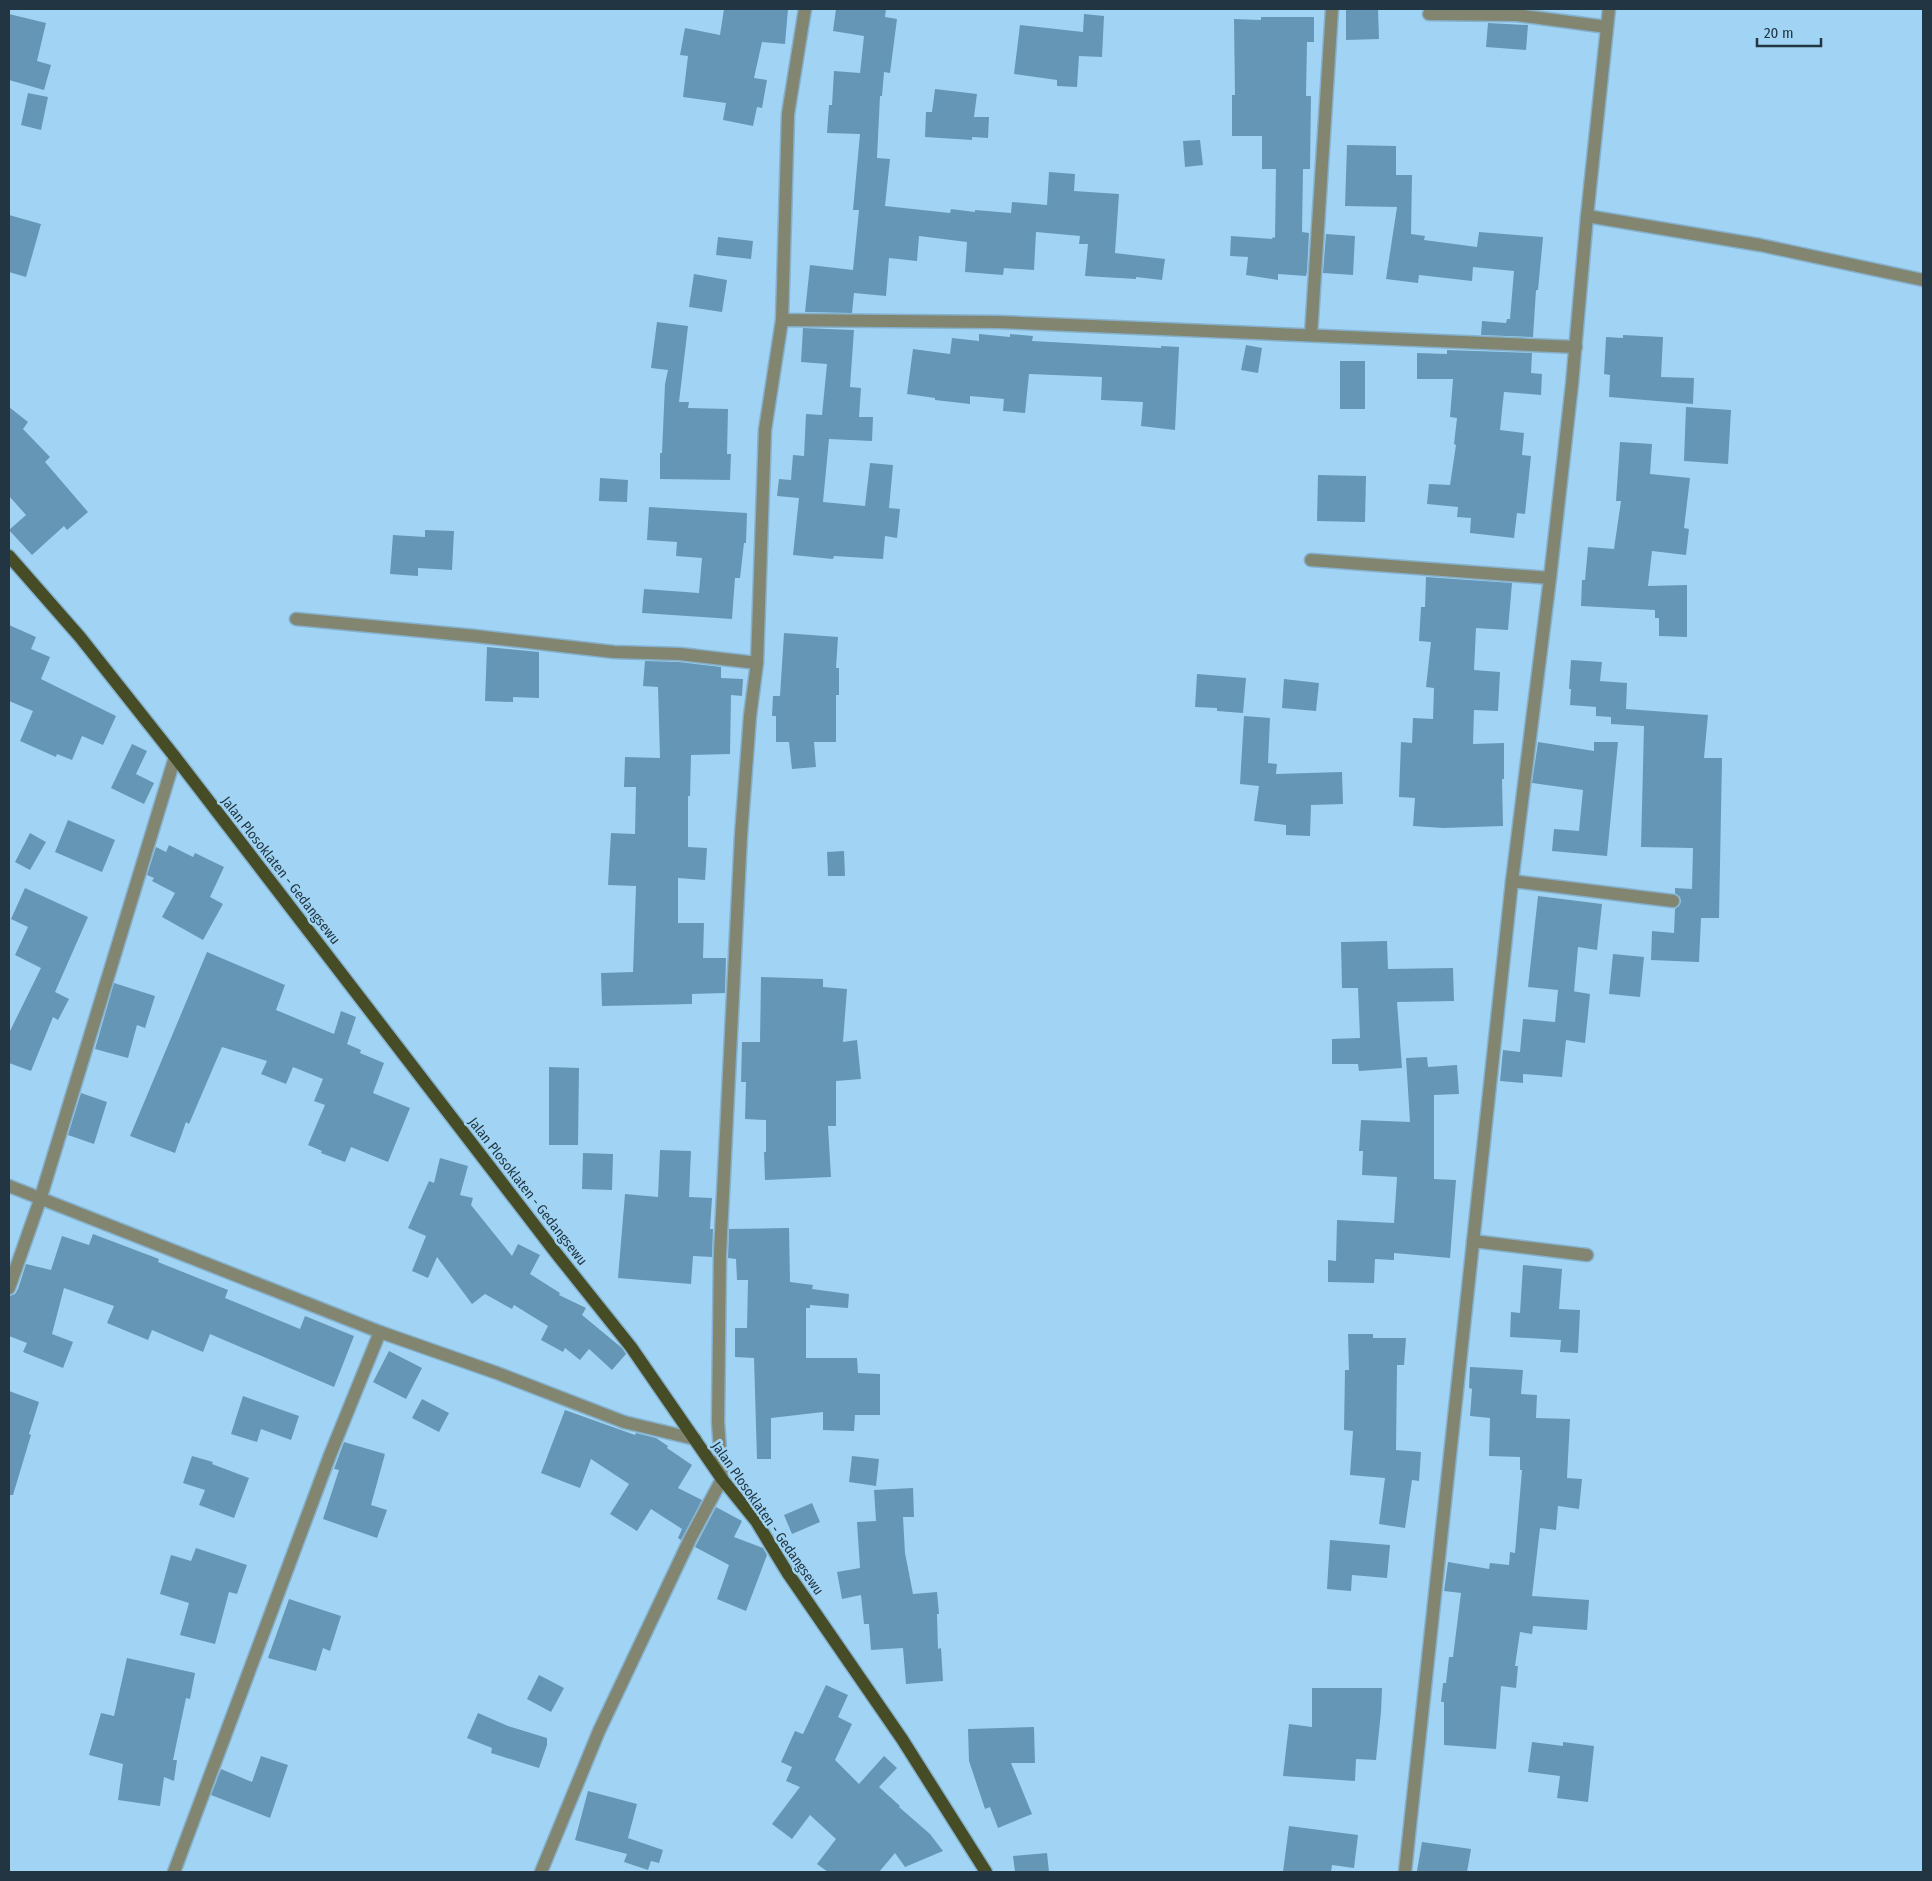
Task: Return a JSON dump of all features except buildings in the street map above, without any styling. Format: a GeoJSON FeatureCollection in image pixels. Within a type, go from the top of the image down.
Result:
{"type":"FeatureCollection","features":[{"type":"Feature","properties":{"kind":"main road","name":"Jalan Plosoklaten - Gedangsewu"},"geometry":{"type":"LineString","coordinates":[[9,556],[80,637],[175,757],[556,1253],[631,1347],[722,1479],[756,1521],[787,1572],[896,1731],[986,1872]]}},
{"type":"Feature","properties":{"kind":"street"},"geometry":{"type":"LineString","coordinates":[[541,1872],[599,1731],[690,1539],[722,1479],[718,1422],[720,1254],[740,845],[750,716],[757,663],[765,430],[782,320],[788,114],[805,9]]}},
{"type":"Feature","properties":{"kind":"street"},"geometry":{"type":"LineString","coordinates":[[1311,335],[1332,9]]}},
{"type":"Feature","properties":{"kind":"street"},"geometry":{"type":"LineString","coordinates":[[1405,1872],[1512,881],[1550,578],[1576,346],[1587,216],[1609,9]]}},
{"type":"Feature","properties":{"kind":"street"},"geometry":{"type":"LineString","coordinates":[[1429,14],[1517,15],[1607,27]]}},
{"type":"Feature","properties":{"kind":"street"},"geometry":{"type":"LineString","coordinates":[[1587,216],[1760,245],[1923,280]]}},
{"type":"Feature","properties":{"kind":"street"},"geometry":{"type":"LineString","coordinates":[[782,320],[998,322],[1576,346]]}},
{"type":"Feature","properties":{"kind":"street"},"geometry":{"type":"LineString","coordinates":[[1311,560],[1550,578]]}},
{"type":"Feature","properties":{"kind":"street"},"geometry":{"type":"LineString","coordinates":[[296,620],[475,636],[614,652],[680,654],[757,663]]}},
{"type":"Feature","properties":{"kind":"street"},"geometry":{"type":"LineString","coordinates":[[9,1288],[40,1200],[175,757]]}},
{"type":"Feature","properties":{"kind":"street"},"geometry":{"type":"LineString","coordinates":[[1512,881],[1673,901]]}},
{"type":"Feature","properties":{"kind":"street"},"geometry":{"type":"LineString","coordinates":[[9,1186],[40,1200],[380,1332],[497,1373],[624,1422],[695,1439]]}},
{"type":"Feature","properties":{"kind":"street"},"geometry":{"type":"LineString","coordinates":[[1473,1241],[1587,1255]]}},
{"type":"Feature","properties":{"kind":"street"},"geometry":{"type":"LineString","coordinates":[[174,1872],[327,1464],[380,1332]]}}]}
